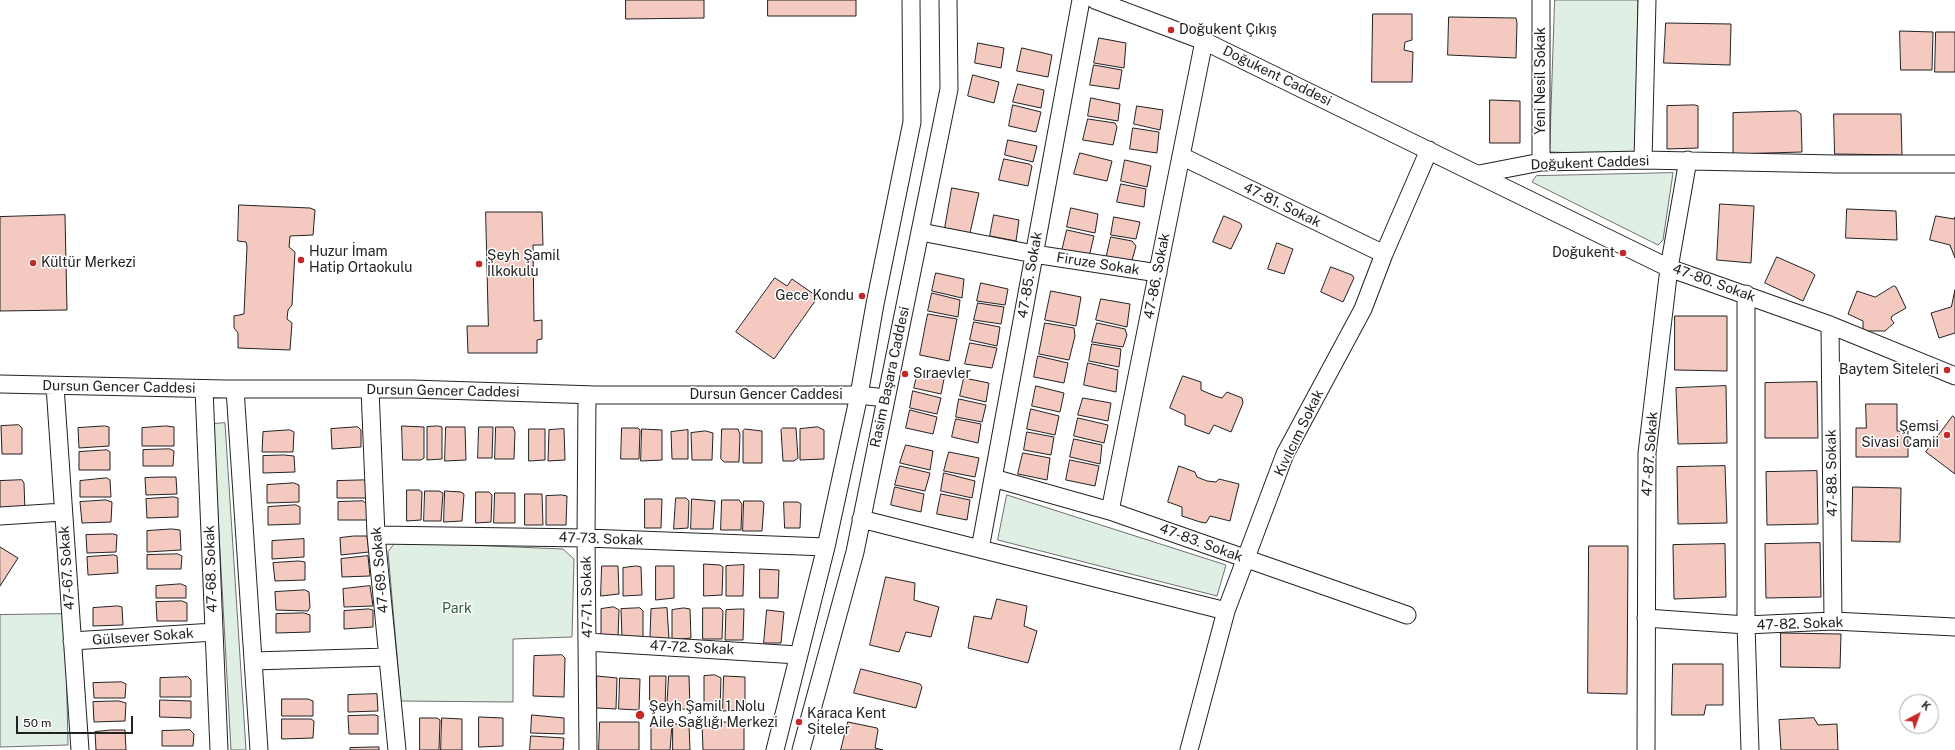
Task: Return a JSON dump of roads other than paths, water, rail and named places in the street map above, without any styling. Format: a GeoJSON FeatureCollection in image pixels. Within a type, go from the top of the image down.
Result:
{"type":"FeatureCollection","features":[{"type":"Feature","properties":{"kind":"street","name":"Rasim Başara Caddesi"},"geometry":{"type":"LineString","coordinates":[[775,750],[826,547],[859,395],[875,304],[912,122],[911,0]]}},
{"type":"Feature","properties":{"kind":"street","name":"Rasim Başara Caddesi"},"geometry":{"type":"LineString","coordinates":[[802,750],[854,552],[949,90],[948,0]]}},
{"type":"Feature","properties":{"kind":"street","name":"47-85. Sokak"},"geometry":{"type":"LineString","coordinates":[[980,549],[1081,0]]}},
{"type":"Feature","properties":{"kind":"street","name":"Doğukent Caddesi"},"geometry":{"type":"LineString","coordinates":[[1095,0],[1204,41],[1479,174],[1541,162],[1688,160],[1836,164],[1955,164]]}},
{"type":"Feature","properties":{"kind":"street","name":"Yeni Nesil Sokak"},"geometry":{"type":"LineString","coordinates":[[1541,0],[1541,162]]}},
{"type":"Feature","properties":{"kind":"street"},"geometry":{"type":"LineString","coordinates":[[1643,160],[1647,0]]}},
{"type":"Feature","properties":{"kind":"street","name":"47-86. Sokak"},"geometry":{"type":"LineString","coordinates":[[1110,511],[1204,41]]}},
{"type":"Feature","properties":{"kind":"street","name":"Kıvılcım Sokak"},"geometry":{"type":"LineString","coordinates":[[1190,750],[1226,611],[1285,454],[1363,309],[1384,254],[1429,150]]}},
{"type":"Feature","properties":{"kind":"street","name":"47-81. Sokak"},"geometry":{"type":"LineString","coordinates":[[1181,156],[1384,254]]}},
{"type":"Feature","properties":{"kind":"street","name":"47-87. Sokak"},"geometry":{"type":"LineString","coordinates":[[1646,750],[1647,453],[1670,268],[1688,160]]}},
{"type":"Feature","properties":{"kind":"street","name":"47-80. Sokak"},"geometry":{"type":"LineString","coordinates":[[1479,174],[1670,268],[1830,325],[1955,376]]}},
{"type":"Feature","properties":{"kind":"street","name":"Firuze Sokak"},"geometry":{"type":"LineString","coordinates":[[921,232],[1034,254],[1158,274]]}},
{"type":"Feature","properties":{"kind":"street"},"geometry":{"type":"LineString","coordinates":[[1746,294],[1746,625],[1750,750]]}},
{"type":"Feature","properties":{"kind":"street","name":"47-88. Sokak"},"geometry":{"type":"LineString","coordinates":[[1830,325],[1833,622]]}},
{"type":"Feature","properties":{"kind":"street","name":"Dursun Gencer Caddesi"},"geometry":{"type":"LineString","coordinates":[[0,384],[204,389],[370,389],[587,395],[859,395],[885,398]]}},
{"type":"Feature","properties":{"kind":"street","name":"47-67. Sokak"},"geometry":{"type":"LineString","coordinates":[[55,386],[80,750]]}},
{"type":"Feature","properties":{"kind":"street","name":"47-68. Sokak"},"geometry":{"type":"LineString","coordinates":[[204,389],[219,750]]}},
{"type":"Feature","properties":{"kind":"street"},"geometry":{"type":"LineString","coordinates":[[235,389],[258,750]]}},
{"type":"Feature","properties":{"kind":"street","name":"47-69. Sokak"},"geometry":{"type":"LineString","coordinates":[[370,389],[376,535],[397,750]]}},
{"type":"Feature","properties":{"kind":"street","name":"47-71. Sokak"},"geometry":{"type":"LineString","coordinates":[[587,395],[586,538],[588,750]]}},
{"type":"Feature","properties":{"kind":"street","name":"47-83. Sokak"},"geometry":{"type":"LineString","coordinates":[[993,478],[1110,511],[1246,560],[1407,615]]}},
{"type":"Feature","properties":{"kind":"street"},"geometry":{"type":"LineString","coordinates":[[0,516],[63,512]]}},
{"type":"Feature","properties":{"kind":"street"},"geometry":{"type":"LineString","coordinates":[[861,519],[1226,611]]}},
{"type":"Feature","properties":{"kind":"street","name":"47-73. Sokak"},"geometry":{"type":"LineString","coordinates":[[376,535],[586,538],[826,547]]}},
{"type":"Feature","properties":{"kind":"street","name":"47-82. Sokak"},"geometry":{"type":"LineString","coordinates":[[1646,618],[1746,625],[1833,622],[1955,627]]}},
{"type":"Feature","properties":{"kind":"street","name":"Gülsever Sokak"},"geometry":{"type":"LineString","coordinates":[[72,641],[214,632]]}},
{"type":"Feature","properties":{"kind":"street","name":"47-72. Sokak"},"geometry":{"type":"LineString","coordinates":[[587,642],[798,655]]}},
{"type":"Feature","properties":{"kind":"street"},"geometry":{"type":"LineString","coordinates":[[253,661],[387,657]]}},
{"type":"Feature","properties":{"kind":"place","name":"Doğukent Çıkış"},"geometry":{"type":"Point","coordinates":[1171,30]}},
{"type":"Feature","properties":{"kind":"place","name":"Doğukent"},"geometry":{"type":"Point","coordinates":[1623,253]}},
{"type":"Feature","properties":{"kind":"place","name":"Huzur İmam Hatip Ortaokulu"},"geometry":{"type":"Point","coordinates":[301,260]}},
{"type":"Feature","properties":{"kind":"place","name":"Kültür Merkezi"},"geometry":{"type":"Point","coordinates":[33,263]}},
{"type":"Feature","properties":{"kind":"place","name":"Şeyh Şamil İlkokulu"},"geometry":{"type":"Point","coordinates":[479,264]}},
{"type":"Feature","properties":{"kind":"place","name":"Gece Kondu"},"geometry":{"type":"Point","coordinates":[862,296]}},
{"type":"Feature","properties":{"kind":"place","name":"Baytem Siteleri"},"geometry":{"type":"Point","coordinates":[1947,370]}},
{"type":"Feature","properties":{"kind":"place","name":"Sıraevler"},"geometry":{"type":"Point","coordinates":[905,374]}},
{"type":"Feature","properties":{"kind":"place","name":"Şemsi Sivasi Camii"},"geometry":{"type":"Point","coordinates":[1947,435]}},
{"type":"Feature","properties":{"kind":"place","name":"Şeyh Şamil 1 Nolu Aile Sağlığı Merkezi"},"geometry":{"type":"Point","coordinates":[640,715]}},
{"type":"Feature","properties":{"kind":"place","name":"Karaca Kent Siteler"},"geometry":{"type":"Point","coordinates":[799,722]}},
{"type":"Feature","properties":{"kind":"park label","name":"Park"},"geometry":{"type":"Point","coordinates":[457,609]}}]}
